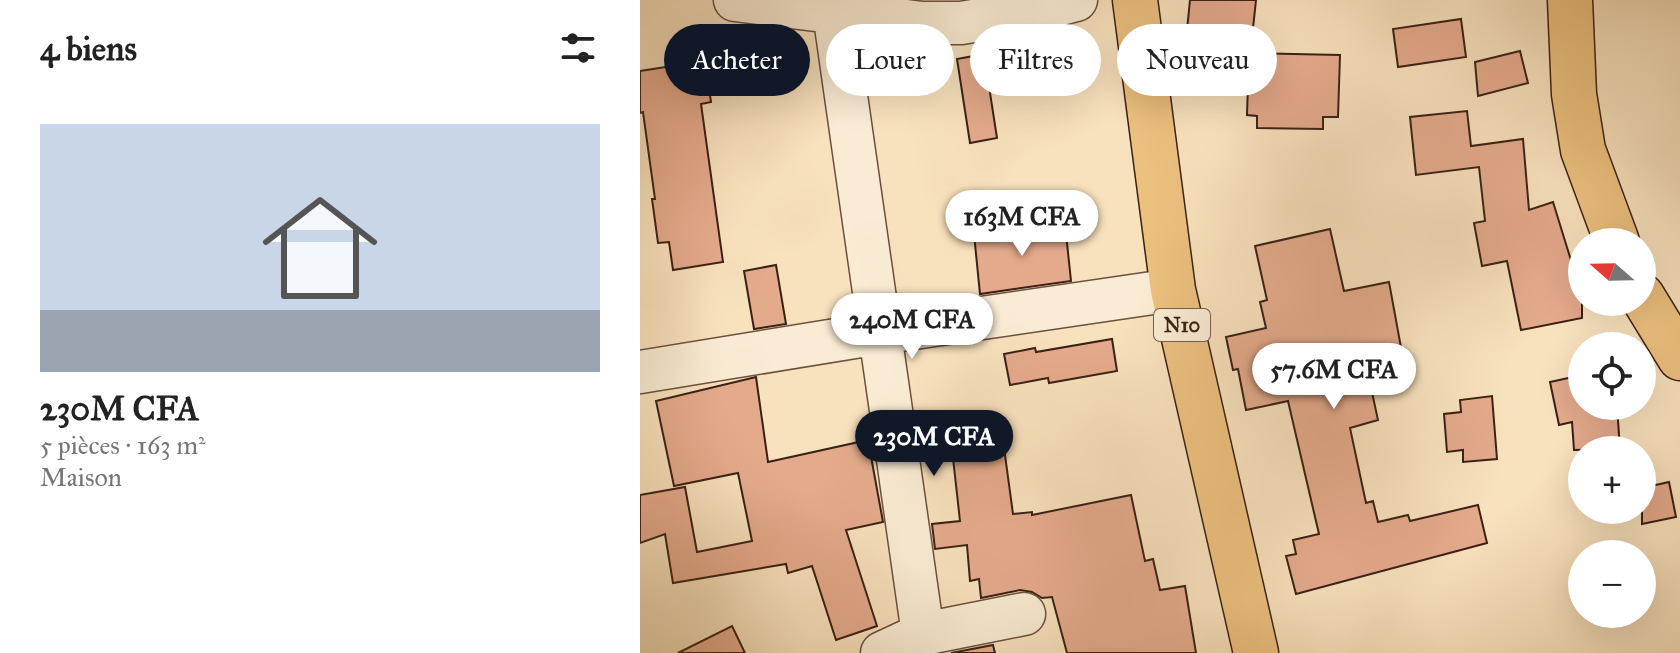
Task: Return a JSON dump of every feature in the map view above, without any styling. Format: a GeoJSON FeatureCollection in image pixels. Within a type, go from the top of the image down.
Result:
{"type":"FeatureCollection","features":[{"type":"Feature","properties":{"kind":"main road","name":"N10"},"geometry":{"type":"LineString","coordinates":[[1135,0],[1173,290],[1255,650]]}},
{"type":"Feature","properties":{"kind":"main road"},"geometry":{"type":"LineString","coordinates":[[1570,0],[1574,94],[1583,150],[1612,228]]}},
{"type":"Feature","properties":{"kind":"main road"},"geometry":{"type":"LineString","coordinates":[[1654,316],[1680,358]]}},
{"type":"Feature","properties":{"kind":"street"},"geometry":{"type":"LineString","coordinates":[[735,0],[922,23],[961,23],[1034,11],[1076,0]]}},
{"type":"Feature","properties":{"kind":"street"},"geometry":{"type":"LineString","coordinates":[[834,12],[923,634]]}},
{"type":"Feature","properties":{"kind":"street"},"geometry":{"type":"LineString","coordinates":[[640,372],[1173,290]]}},
{"type":"Feature","properties":{"kind":"street"},"geometry":{"type":"LineString","coordinates":[[882,653],[923,634],[1024,614]]}},
{"type":"Feature","properties":{"kind":"building"},"geometry":{"type":"Polygon","coordinates":[[[1190,0],[1256,0],[1253,24],[1188,24],[1190,0]]]}},
{"type":"Feature","properties":{"kind":"building"},"geometry":{"type":"Polygon","coordinates":[[[1461,19],[1466,57],[1398,67],[1393,29],[1461,19]]]}},
{"type":"Feature","properties":{"kind":"building"},"geometry":{"type":"Polygon","coordinates":[[[1520,51],[1528,83],[1478,96],[1475,62],[1520,51]]]}},
{"type":"Feature","properties":{"kind":"building"},"geometry":{"type":"Polygon","coordinates":[[[1277,54],[1340,55],[1338,117],[1323,117],[1323,129],[1257,128],[1257,116],[1247,115],[1248,96],[1277,96],[1277,54]]]}},
{"type":"Feature","properties":{"kind":"building"},"geometry":{"type":"Polygon","coordinates":[[[970,57],[970,96],[990,96],[997,138],[970,143],[957,59],[970,57]]]}},
{"type":"Feature","properties":{"kind":"building"},"geometry":{"type":"Polygon","coordinates":[[[664,67],[664,96],[710,96],[711,102],[701,104],[723,262],[673,270],[669,242],[658,243],[643,112],[640,113],[640,71],[664,67]]]}},
{"type":"Feature","properties":{"kind":"building"},"geometry":{"type":"Polygon","coordinates":[[[1467,111],[1471,146],[1523,139],[1529,210],[1553,202],[1568,251],[1568,316],[1582,318],[1521,330],[1507,261],[1482,266],[1474,223],[1485,221],[1479,167],[1416,175],[1410,117],[1467,111]]]}},
{"type":"Feature","properties":{"kind":"building"},"geometry":{"type":"Polygon","coordinates":[[[1065,224],[1071,281],[980,294],[974,234],[1065,224]]]}},
{"type":"Feature","properties":{"kind":"building"},"geometry":{"type":"Polygon","coordinates":[[[1330,229],[1344,291],[1389,282],[1402,353],[1365,360],[1378,420],[1350,428],[1366,503],[1373,501],[1378,522],[1408,515],[1410,521],[1478,505],[1487,543],[1296,594],[1286,556],[1296,554],[1293,540],[1319,534],[1288,401],[1246,410],[1238,369],[1233,370],[1226,337],[1266,328],[1260,302],[1267,300],[1255,246],[1330,229]]]}},
{"type":"Feature","properties":{"kind":"building"},"geometry":{"type":"Polygon","coordinates":[[[776,265],[786,324],[754,329],[744,271],[776,265]]]}},
{"type":"Feature","properties":{"kind":"building"},"geometry":{"type":"Polygon","coordinates":[[[1112,339],[1117,371],[1049,383],[1048,378],[1010,385],[1004,354],[1035,348],[1036,352],[1112,339]]]}},
{"type":"Feature","properties":{"kind":"building"},"geometry":{"type":"Polygon","coordinates":[[[756,377],[768,462],[868,440],[883,522],[846,530],[877,626],[836,640],[812,566],[788,573],[786,564],[673,583],[665,534],[640,543],[640,495],[685,487],[697,552],[752,541],[738,473],[674,486],[656,401],[756,377]]]}},
{"type":"Feature","properties":{"kind":"building"},"geometry":{"type":"Polygon","coordinates":[[[1568,378],[1568,420],[1618,420],[1619,436],[1573,436],[1572,422],[1559,425],[1550,382],[1568,378]]]}},
{"type":"Feature","properties":{"kind":"building"},"geometry":{"type":"Polygon","coordinates":[[[1492,396],[1497,459],[1463,462],[1463,450],[1447,452],[1444,414],[1461,412],[1460,400],[1492,396]]]}},
{"type":"Feature","properties":{"kind":"building"},"geometry":{"type":"Polygon","coordinates":[[[1002,433],[1013,514],[1032,512],[1032,515],[1131,495],[1145,561],[1153,559],[1160,590],[1185,586],[1196,653],[1067,653],[1052,597],[1042,598],[1020,590],[981,598],[979,579],[970,581],[967,545],[935,549],[932,524],[960,521],[951,440],[1002,433]]]}},
{"type":"Feature","properties":{"kind":"building"},"geometry":{"type":"Polygon","coordinates":[[[1669,482],[1676,517],[1656,521],[1656,485],[1669,482]]]}},
{"type":"Feature","properties":{"kind":"building"},"geometry":{"type":"Polygon","coordinates":[[[732,626],[745,653],[678,653],[732,626]]]}},
{"type":"Feature","properties":{"kind":"building"},"geometry":{"type":"Polygon","coordinates":[[[993,645],[995,653],[951,653],[993,645]]]}}]}
